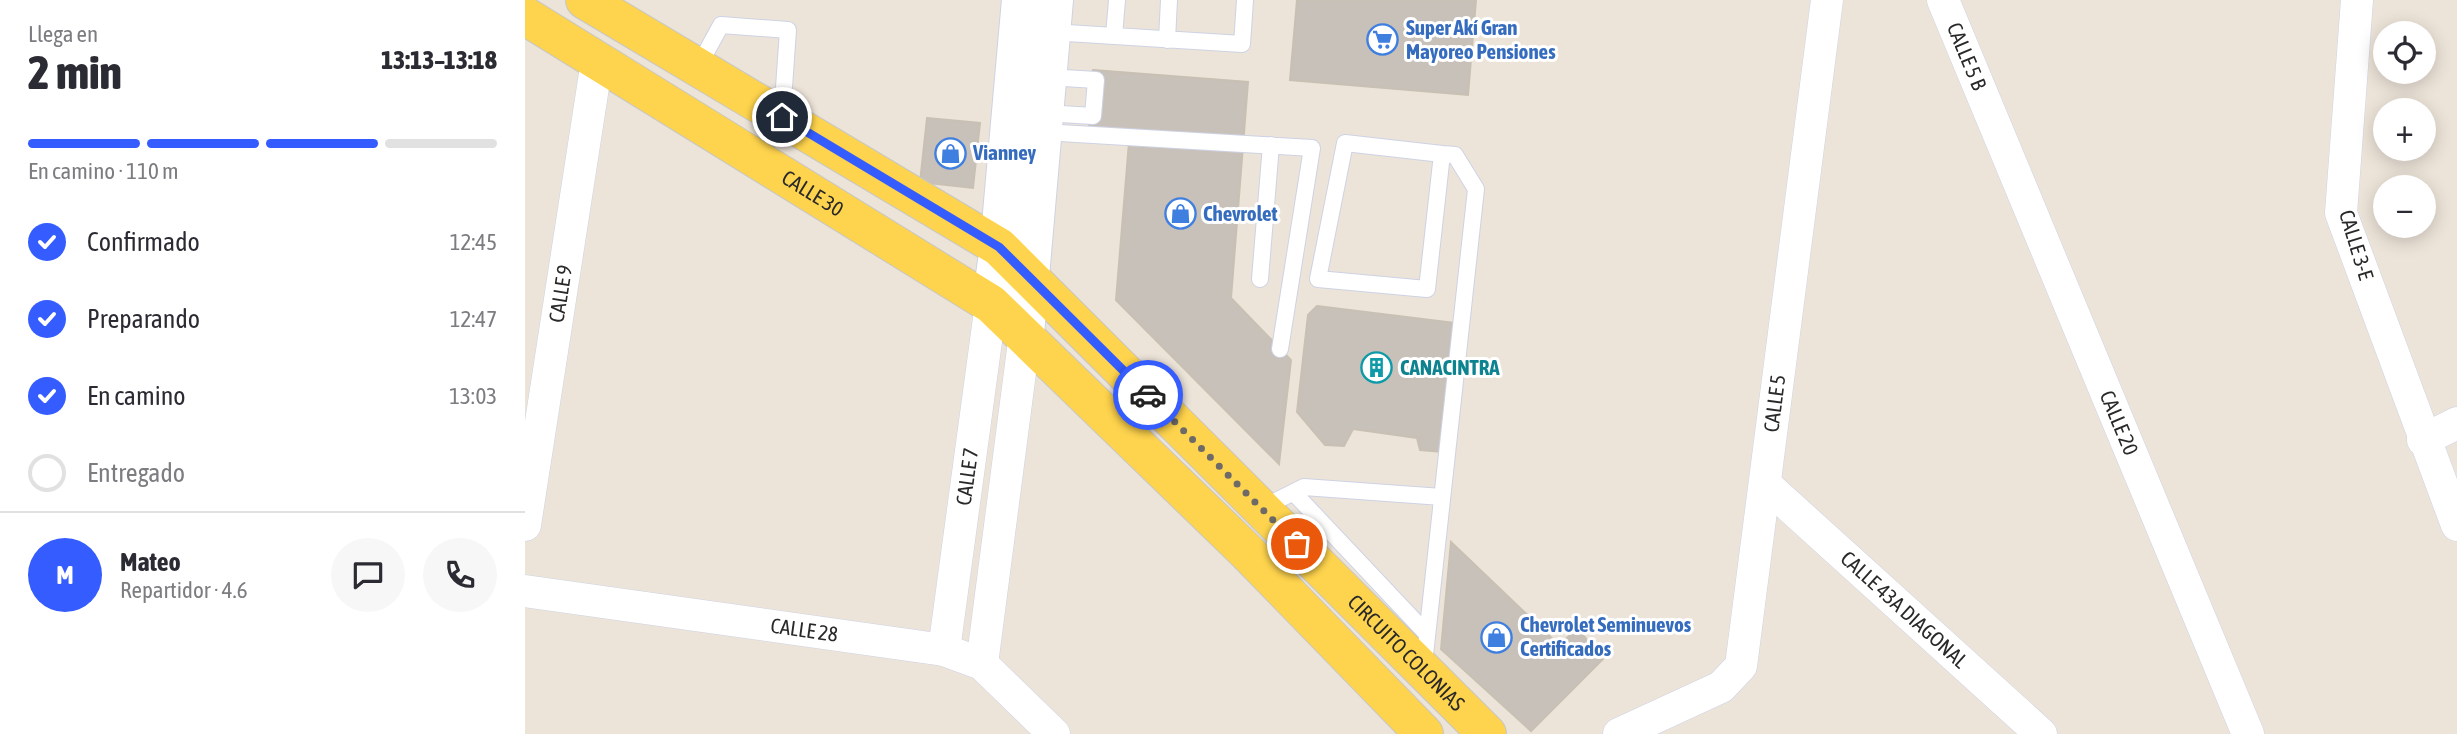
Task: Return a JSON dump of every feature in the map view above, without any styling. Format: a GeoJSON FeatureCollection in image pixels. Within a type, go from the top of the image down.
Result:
{"type":"FeatureCollection","features":[{"type":"Feature","properties":{"kind":"main road"},"geometry":{"type":"LineString","coordinates":[[599,4],[698,67],[999,247]]}},
{"type":"Feature","properties":{"kind":"main road","name":"CALLE 30"},"geometry":{"type":"LineString","coordinates":[[525,16],[991,304]]}},
{"type":"Feature","properties":{"kind":"main road","name":"CIRCUITO COLONIAS"},"geometry":{"type":"LineString","coordinates":[[999,247],[1278,500],[1425,652],[1487,734]]}},
{"type":"Feature","properties":{"kind":"main road","name":"CIRCUITO COLONIAS"},"geometry":{"type":"LineString","coordinates":[[991,304],[1025,334],[1248,553],[1424,734]]}},
{"type":"Feature","properties":{"kind":"street"},"geometry":{"type":"LineString","coordinates":[[991,304],[999,247],[1021,0]]}},
{"type":"Feature","properties":{"kind":"street","name":"CALLE 5"},"geometry":{"type":"LineString","coordinates":[[1619,734],[1721,687],[1741,666],[1827,0]]}},
{"type":"Feature","properties":{"kind":"street","name":"CALLE 5 B"},"geometry":{"type":"LineString","coordinates":[[1943,0],[1990,112]]}},
{"type":"Feature","properties":{"kind":"street","name":"CALLE 3-E"},"geometry":{"type":"LineString","coordinates":[[2357,0],[2341,213],[2423,440],[2457,525]]}},
{"type":"Feature","properties":{"kind":"street"},"geometry":{"type":"LineString","coordinates":[[1025,334],[1053,16]]}},
{"type":"Feature","properties":{"kind":"street","name":"CALLE 9"},"geometry":{"type":"LineString","coordinates":[[525,525],[597,61]]}},
{"type":"Feature","properties":{"kind":"street","name":"CALLE 20"},"geometry":{"type":"LineString","coordinates":[[1990,112],[2248,734]]}},
{"type":"Feature","properties":{"kind":"street","name":"CALLE 7"},"geometry":{"type":"LineString","coordinates":[[944,650],[991,304]]}},
{"type":"Feature","properties":{"kind":"street","name":"CALLE 7"},"geometry":{"type":"LineString","coordinates":[[982,664],[1025,334]]}},
{"type":"Feature","properties":{"kind":"street"},"geometry":{"type":"LineString","coordinates":[[2423,440],[2457,423]]}},
{"type":"Feature","properties":{"kind":"street","name":"CALLE 43A DIAGONAL"},"geometry":{"type":"LineString","coordinates":[[1766,485],[2041,734]]}},
{"type":"Feature","properties":{"kind":"street","name":"CALLE 28"},"geometry":{"type":"LineString","coordinates":[[525,591],[944,650],[982,664],[1054,734]]}},
{"type":"Feature","properties":{"kind":"lane"},"geometry":{"type":"LineString","coordinates":[[1114,36],[1117,0]]}},
{"type":"Feature","properties":{"kind":"lane"},"geometry":{"type":"LineString","coordinates":[[1167,40],[1169,0]]}},
{"type":"Feature","properties":{"kind":"lane"},"geometry":{"type":"LineString","coordinates":[[1053,16],[1114,36],[1242,44],[1245,0]]}},
{"type":"Feature","properties":{"kind":"lane"},"geometry":{"type":"LineString","coordinates":[[698,67],[721,25],[788,30],[782,117]]}},
{"type":"Feature","properties":{"kind":"lane"},"geometry":{"type":"LineString","coordinates":[[1045,107],[1271,145],[1312,148],[1280,349]]}},
{"type":"Feature","properties":{"kind":"lane"},"geometry":{"type":"LineString","coordinates":[[1425,652],[1476,189],[1455,155],[1345,143],[1318,279],[1427,289],[1442,154]]}},
{"type":"Feature","properties":{"kind":"lane"},"geometry":{"type":"LineString","coordinates":[[1260,279],[1271,145]]}},
{"type":"Feature","properties":{"kind":"lane"},"geometry":{"type":"LineString","coordinates":[[1278,500],[1304,488],[1442,497]]}},
{"type":"Feature","properties":{"kind":"building","name":"Super Akí Gran Mayoreo Pensiones"},"geometry":{"type":"Polygon","coordinates":[[[1297,0],[1476,0],[1468,95],[1290,80],[1297,0]]]}},
{"type":"Feature","properties":{"kind":"building","name":"Chevrolet"},"geometry":{"type":"Polygon","coordinates":[[[1093,70],[1248,82],[1231,298],[1291,360],[1279,464],[1116,300],[1130,130],[1089,127],[1093,70]]]}},
{"type":"Feature","properties":{"kind":"building","name":"Vianney"},"geometry":{"type":"Polygon","coordinates":[[[927,118],[980,123],[973,188],[920,182],[927,118]]]}},
{"type":"Feature","properties":{"kind":"building","name":"CANACINTRA"},"geometry":{"type":"Polygon","coordinates":[[[1317,306],[1456,323],[1443,452],[1420,450],[1417,438],[1353,429],[1344,446],[1325,445],[1297,412],[1308,315],[1317,306]]]}},
{"type":"Feature","properties":{"kind":"building","name":"Chevrolet Seminuevos Certificados"},"geometry":{"type":"Polygon","coordinates":[[[1451,542],[1559,645],[1577,629],[1604,658],[1531,731],[1441,649],[1451,542]]]}},
{"type":"Feature","properties":{"kind":"way so far"},"geometry":{"type":"LineString","coordinates":[[1148,395],[1297,544]]}},
{"type":"Feature","properties":{"kind":"place","name":"Super Akí Gran Mayoreo Pensiones"},"geometry":{"type":"Point","coordinates":[1383,40]}},
{"type":"Feature","properties":{"kind":"place","name":"Vianney"},"geometry":{"type":"Point","coordinates":[950,153]}},
{"type":"Feature","properties":{"kind":"place","name":"Chevrolet"},"geometry":{"type":"Point","coordinates":[1180,214]}},
{"type":"Feature","properties":{"kind":"place","name":"CANACINTRA"},"geometry":{"type":"Point","coordinates":[1377,368]}},
{"type":"Feature","properties":{"kind":"place","name":"Chevrolet Seminuevos Certificados"},"geometry":{"type":"Point","coordinates":[1497,637]}},
{"type":"Feature","properties":{"kind":"route"},"geometry":{"type":"LineString","coordinates":[[782,117],[999,247],[1148,395]]}}]}
